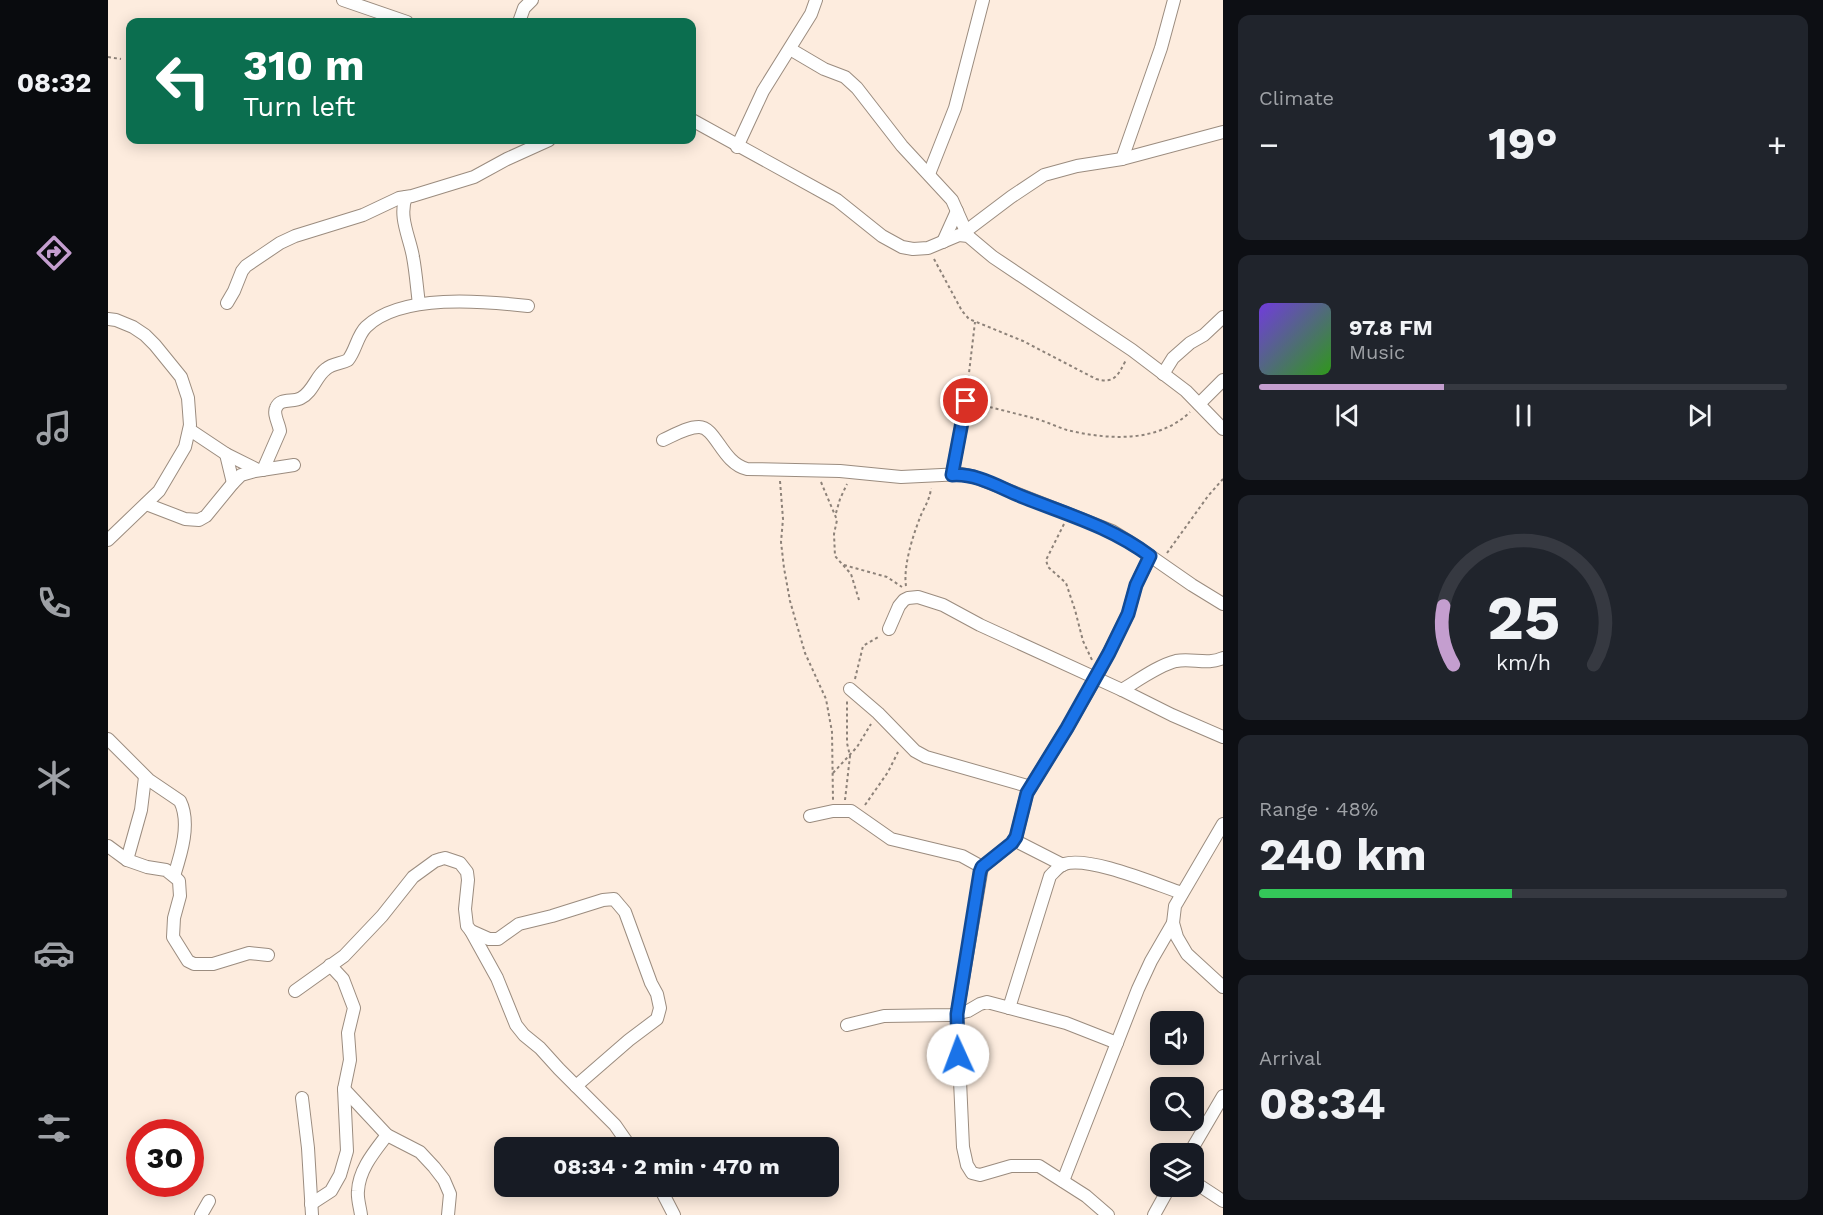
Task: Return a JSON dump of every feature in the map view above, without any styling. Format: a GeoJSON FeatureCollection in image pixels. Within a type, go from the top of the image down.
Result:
{"type":"FeatureCollection","features":[{"type":"Feature","properties":{"kind":"street"},"geometry":{"type":"LineString","coordinates":[[343,0],[395,18]]}},
{"type":"Feature","properties":{"kind":"street"},"geometry":{"type":"LineString","coordinates":[[520,18],[524,8],[532,0]]}},
{"type":"Feature","properties":{"kind":"street"},"geometry":{"type":"LineString","coordinates":[[737,147],[763,91],[811,14],[816,0]]}},
{"type":"Feature","properties":{"kind":"street"},"geometry":{"type":"LineString","coordinates":[[929,174],[955,108],[983,0]]}},
{"type":"Feature","properties":{"kind":"street"},"geometry":{"type":"LineString","coordinates":[[1122,159],[1161,48],[1174,0]]}},
{"type":"Feature","properties":{"kind":"street"},"geometry":{"type":"LineString","coordinates":[[790,49],[824,69],[851,81],[902,146],[952,200],[967,234],[993,257],[1132,350],[1186,391],[1223,429]]}},
{"type":"Feature","properties":{"kind":"street"},"geometry":{"type":"LineString","coordinates":[[696,122],[837,200],[882,236],[902,247],[913,249],[928,248],[967,234],[1044,175],[1077,166],[1122,159],[1223,132]]}},
{"type":"Feature","properties":{"kind":"street"},"geometry":{"type":"LineString","coordinates":[[227,303],[246,266],[272,247],[295,236],[363,215],[399,198],[474,177],[540,144]]}},
{"type":"Feature","properties":{"kind":"street"},"geometry":{"type":"LineString","coordinates":[[406,197],[403,208],[404,223],[413,256],[419,304]]}},
{"type":"Feature","properties":{"kind":"street"},"geometry":{"type":"LineString","coordinates":[[943,242],[957,211]]}},
{"type":"Feature","properties":{"kind":"street"},"geometry":{"type":"LineString","coordinates":[[261,470],[280,431],[274,411],[279,403],[301,399],[325,369],[348,360],[363,330],[378,318],[419,304],[440,301],[495,302],[528,306]]}},
{"type":"Feature","properties":{"kind":"street"},"geometry":{"type":"LineString","coordinates":[[1163,374],[1173,358],[1190,343],[1204,335],[1223,317]]}},
{"type":"Feature","properties":{"kind":"street"},"geometry":{"type":"LineString","coordinates":[[108,319],[133,327],[145,335],[181,377],[188,398],[190,430],[177,464],[159,491],[108,540]]}},
{"type":"Feature","properties":{"kind":"street"},"geometry":{"type":"LineString","coordinates":[[1198,404],[1223,380]]}},
{"type":"Feature","properties":{"kind":"street"},"geometry":{"type":"LineString","coordinates":[[952,475],[966,401]]}},
{"type":"Feature","properties":{"kind":"street"},"geometry":{"type":"LineString","coordinates":[[663,440],[696,428],[704,428],[711,432],[730,459],[740,467],[759,470],[777,469],[901,477],[972,476],[1112,531],[1223,604]]}},
{"type":"Feature","properties":{"kind":"street"},"geometry":{"type":"LineString","coordinates":[[190,430],[226,454],[261,470]]}},
{"type":"Feature","properties":{"kind":"street"},"geometry":{"type":"LineString","coordinates":[[226,454],[233,483]]}},
{"type":"Feature","properties":{"kind":"street"},"geometry":{"type":"LineString","coordinates":[[146,504],[185,519],[200,520],[242,475],[294,465]]}},
{"type":"Feature","properties":{"kind":"street"},"geometry":{"type":"LineString","coordinates":[[1108,1215],[1086,1196],[1039,1166],[1011,1166],[980,1176],[972,1173],[967,1166],[963,1147],[957,1014],[982,867],[1014,840],[1030,786],[1097,676],[1128,614],[1136,585],[1154,559]]}},
{"type":"Feature","properties":{"kind":"street"},"geometry":{"type":"LineString","coordinates":[[889,628],[904,600],[918,597],[943,606],[980,625],[1097,676],[1172,715],[1223,737]]}},
{"type":"Feature","properties":{"kind":"street"},"geometry":{"type":"LineString","coordinates":[[1122,690],[1174,661],[1208,662],[1223,658]]}},
{"type":"Feature","properties":{"kind":"street"},"geometry":{"type":"LineString","coordinates":[[850,689],[878,713],[915,751],[926,757],[1030,786]]}},
{"type":"Feature","properties":{"kind":"street"},"geometry":{"type":"LineString","coordinates":[[108,739],[145,777],[180,801],[184,827],[181,852],[174,876]]}},
{"type":"Feature","properties":{"kind":"street"},"geometry":{"type":"LineString","coordinates":[[127,860],[141,810],[145,777]]}},
{"type":"Feature","properties":{"kind":"street"},"geometry":{"type":"LineString","coordinates":[[810,816],[838,810],[858,815],[891,838],[962,856],[982,867]]}},
{"type":"Feature","properties":{"kind":"street"},"geometry":{"type":"LineString","coordinates":[[1223,824],[1174,906],[1173,923],[1187,954],[1223,987]]}},
{"type":"Feature","properties":{"kind":"street"},"geometry":{"type":"LineString","coordinates":[[1014,840],[1063,865]]}},
{"type":"Feature","properties":{"kind":"street"},"geometry":{"type":"LineString","coordinates":[[108,846],[127,860],[147,867],[166,870],[179,881],[180,896],[174,918],[173,937],[188,961],[194,964],[213,964],[249,953],[268,955]]}},
{"type":"Feature","properties":{"kind":"street"},"geometry":{"type":"LineString","coordinates":[[295,991],[344,956],[397,899],[413,877],[441,859],[445,858],[460,863],[467,872],[468,880],[465,909],[467,926],[497,978],[516,1025],[615,1125],[624,1137]]}},
{"type":"Feature","properties":{"kind":"street"},"geometry":{"type":"LineString","coordinates":[[1009,1008],[1050,876],[1063,865],[1078,863],[1098,866],[1182,893]]}},
{"type":"Feature","properties":{"kind":"street"},"geometry":{"type":"LineString","coordinates":[[471,931],[495,940],[519,924],[603,900],[614,898],[621,905],[657,994],[660,1008],[657,1019],[576,1086]]}},
{"type":"Feature","properties":{"kind":"street"},"geometry":{"type":"LineString","coordinates":[[1063,1181],[1138,989],[1173,923]]}},
{"type":"Feature","properties":{"kind":"street"},"geometry":{"type":"LineString","coordinates":[[1160,945],[1181,944]]}},
{"type":"Feature","properties":{"kind":"street"},"geometry":{"type":"LineString","coordinates":[[312,1210],[331,1191],[340,1175],[347,1151],[344,1089],[350,1060],[347,1039],[354,1008],[343,979],[330,965]]}},
{"type":"Feature","properties":{"kind":"street"},"geometry":{"type":"LineString","coordinates":[[847,1025],[884,1016],[957,1014],[985,1002],[1066,1023],[1117,1043]]}},
{"type":"Feature","properties":{"kind":"street"},"geometry":{"type":"LineString","coordinates":[[344,1089],[387,1135],[420,1152],[444,1180],[450,1194],[448,1215]]}},
{"type":"Feature","properties":{"kind":"street"},"geometry":{"type":"LineString","coordinates":[[1195,1143],[1223,1096]]}},
{"type":"Feature","properties":{"kind":"street"},"geometry":{"type":"LineString","coordinates":[[302,1098],[312,1210]]}},
{"type":"Feature","properties":{"kind":"street"},"geometry":{"type":"LineString","coordinates":[[361,1215],[358,1191],[360,1182],[371,1156],[387,1135]]}},
{"type":"Feature","properties":{"kind":"street"},"geometry":{"type":"LineString","coordinates":[[1204,1189],[1223,1201]]}},
{"type":"Feature","properties":{"kind":"street"},"geometry":{"type":"LineString","coordinates":[[665,1197],[674,1215]]}},
{"type":"Feature","properties":{"kind":"street"},"geometry":{"type":"LineString","coordinates":[[1154,1215],[1164,1197]]}},
{"type":"Feature","properties":{"kind":"street"},"geometry":{"type":"LineString","coordinates":[[201,1215],[209,1201]]}},
{"type":"Feature","properties":{"kind":"path"},"geometry":{"type":"LineString","coordinates":[[108,57],[121,59]]}},
{"type":"Feature","properties":{"kind":"path"},"geometry":{"type":"LineString","coordinates":[[928,248],[962,311],[975,322],[1023,341],[1104,381],[1113,380],[1119,374],[1132,350]]}},
{"type":"Feature","properties":{"kind":"path"},"geometry":{"type":"LineString","coordinates":[[975,322],[966,401],[1068,430],[1121,437],[1160,431],[1185,417],[1198,404]]}},
{"type":"Feature","properties":{"kind":"path"},"geometry":{"type":"LineString","coordinates":[[777,469],[782,486],[781,542],[784,568],[790,601],[805,653],[826,699],[832,732],[833,773],[838,810]]}},
{"type":"Feature","properties":{"kind":"path"},"geometry":{"type":"LineString","coordinates":[[816,471],[836,515]]}},
{"type":"Feature","properties":{"kind":"path"},"geometry":{"type":"LineString","coordinates":[[856,473],[845,488],[836,515],[834,550],[835,556],[851,574],[859,600]]}},
{"type":"Feature","properties":{"kind":"path"},"geometry":{"type":"LineString","coordinates":[[841,564],[887,577],[906,590],[907,566],[917,525],[930,494],[932,476]]}},
{"type":"Feature","properties":{"kind":"path"},"geometry":{"type":"LineString","coordinates":[[1154,559],[1223,478]]}},
{"type":"Feature","properties":{"kind":"path"},"geometry":{"type":"LineString","coordinates":[[1070,514],[1046,560],[1048,567],[1066,583],[1083,641],[1090,652],[1097,676]]}},
{"type":"Feature","properties":{"kind":"path"},"geometry":{"type":"LineString","coordinates":[[838,810],[849,756],[847,700],[850,689],[859,666],[863,646],[881,636],[889,628]]}},
{"type":"Feature","properties":{"kind":"path"},"geometry":{"type":"LineString","coordinates":[[833,773],[866,734],[878,713]]}},
{"type":"Feature","properties":{"kind":"path"},"geometry":{"type":"LineString","coordinates":[[858,815],[888,772],[904,741]]}},
{"type":"Feature","properties":{"kind":"route"},"geometry":{"type":"LineString","coordinates":[[958,1055],[957,1014],[972,933],[980,872],[982,867],[1012,843],[1016,837],[1027,793],[1096,678],[1120,632],[1136,585],[1150,556],[1112,531],[1071,514],[972,476],[952,475],[966,401]]}}]}
